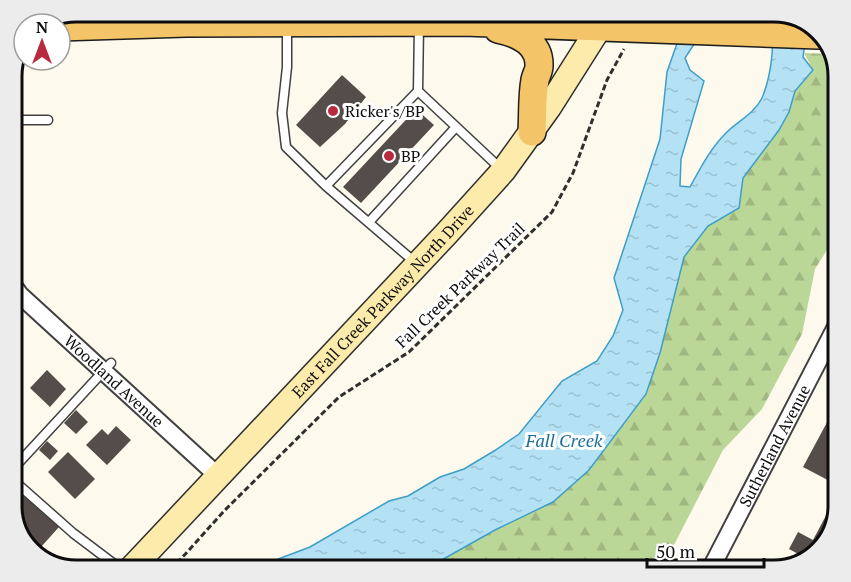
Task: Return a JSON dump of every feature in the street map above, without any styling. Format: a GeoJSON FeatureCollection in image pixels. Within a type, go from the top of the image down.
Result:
{"type":"FeatureCollection","features":[{"type":"Feature","properties":{"kind":"main road"},"geometry":{"type":"LineString","coordinates":[[72,27],[287,22],[464,22],[505,30],[531,42],[539,66],[535,80],[532,132]]}},
{"type":"Feature","properties":{"kind":"main road","name":"East Fall Creek Parkway North Drive"},"geometry":{"type":"LineString","coordinates":[[139,560],[503,171],[532,132],[602,22]]}},
{"type":"Feature","properties":{"kind":"main road"},"geometry":{"type":"LineString","coordinates":[[615,22],[669,31],[808,35]]}},
{"type":"Feature","properties":{"kind":"street","name":"Woodland Avenue"},"geometry":{"type":"LineString","coordinates":[[23,298],[107,368],[218,476]]}},
{"type":"Feature","properties":{"kind":"street","name":"Sutherland Avenue"},"geometry":{"type":"LineString","coordinates":[[715,560],[828,342]]}},
{"type":"Feature","properties":{"kind":"lane"},"geometry":{"type":"LineString","coordinates":[[287,22],[287,67],[282,113],[283,137],[286,147],[326,186],[370,221],[417,264]]}},
{"type":"Feature","properties":{"kind":"lane"},"geometry":{"type":"LineString","coordinates":[[326,186],[418,91],[419,22]]}},
{"type":"Feature","properties":{"kind":"lane"},"geometry":{"type":"LineString","coordinates":[[418,91],[503,171]]}},
{"type":"Feature","properties":{"kind":"lane"},"geometry":{"type":"LineString","coordinates":[[23,120],[48,120]]}},
{"type":"Feature","properties":{"kind":"lane"},"geometry":{"type":"LineString","coordinates":[[370,221],[456,127]]}},
{"type":"Feature","properties":{"kind":"lane"},"geometry":{"type":"LineString","coordinates":[[23,458],[107,368]]}},
{"type":"Feature","properties":{"kind":"lane"},"geometry":{"type":"LineString","coordinates":[[23,489],[109,560]]}},
{"type":"Feature","properties":{"kind":"path","name":"Fall Creek Parkway Trail"},"geometry":{"type":"LineString","coordinates":[[180,560],[224,511],[339,397],[409,352],[552,212],[573,173],[607,80],[626,45]]}},
{"type":"Feature","properties":{"kind":"green space"},"geometry":{"type":"Polygon","coordinates":[[[804,53],[824,54],[828,76],[828,248],[815,269],[802,334],[762,409],[723,450],[666,560],[442,560],[495,530],[553,502],[589,470],[646,394],[660,353],[684,257],[708,226],[739,208],[743,178],[779,130],[789,112],[795,91],[813,70],[804,53]]]}},
{"type":"Feature","properties":{"kind":"water","name":"Fall Creek"},"geometry":{"type":"Polygon","coordinates":[[[684,22],[708,22],[685,58],[690,70],[704,81],[681,159],[680,186],[690,187],[715,145],[755,109],[762,98],[772,56],[772,22],[792,25],[806,33],[803,57],[813,70],[795,91],[789,112],[779,130],[743,178],[739,208],[708,226],[684,257],[660,353],[646,394],[589,470],[553,502],[495,530],[442,560],[276,560],[310,547],[389,501],[408,496],[440,477],[464,469],[494,451],[519,434],[562,381],[597,361],[613,336],[623,310],[614,278],[660,139],[667,72],[684,22]]]}},
{"type":"Feature","properties":{"kind":"building","name":"Ricker's/BP"},"geometry":{"type":"Polygon","coordinates":[[[342,75],[366,97],[345,124],[320,147],[296,125],[342,75]]]}},
{"type":"Feature","properties":{"kind":"building","name":"BP"},"geometry":{"type":"Polygon","coordinates":[[[416,109],[434,125],[361,203],[343,187],[416,109]]]}},
{"type":"Feature","properties":{"kind":"building"},"geometry":{"type":"Polygon","coordinates":[[[47,370],[66,389],[50,407],[30,388],[47,370]]]}},
{"type":"Feature","properties":{"kind":"building"},"geometry":{"type":"Polygon","coordinates":[[[76,410],[88,422],[76,434],[64,423],[76,410]]]}},
{"type":"Feature","properties":{"kind":"building"},"geometry":{"type":"Polygon","coordinates":[[[828,420],[828,480],[803,467],[828,420]]]}},
{"type":"Feature","properties":{"kind":"building"},"geometry":{"type":"Polygon","coordinates":[[[116,426],[131,440],[107,465],[86,445],[102,429],[108,435],[116,426]]]}},
{"type":"Feature","properties":{"kind":"building"},"geometry":{"type":"Polygon","coordinates":[[[47,441],[58,451],[50,460],[39,450],[47,441]]]}},
{"type":"Feature","properties":{"kind":"building"},"geometry":{"type":"Polygon","coordinates":[[[68,452],[95,479],[75,499],[48,472],[68,452]]]}},
{"type":"Feature","properties":{"kind":"building"},"geometry":{"type":"Polygon","coordinates":[[[23,494],[59,527],[41,547],[38,544],[24,520],[23,494]]]}},
{"type":"Feature","properties":{"kind":"building"},"geometry":{"type":"Polygon","coordinates":[[[828,512],[823,530],[810,546],[799,554],[789,549],[798,532],[813,540],[828,512]]]}},
{"type":"Feature","properties":{"kind":"place","name":"Ricker's/BP"},"geometry":{"type":"Point","coordinates":[333,111]}},
{"type":"Feature","properties":{"kind":"place","name":"BP"},"geometry":{"type":"Point","coordinates":[389,156]}}]}
